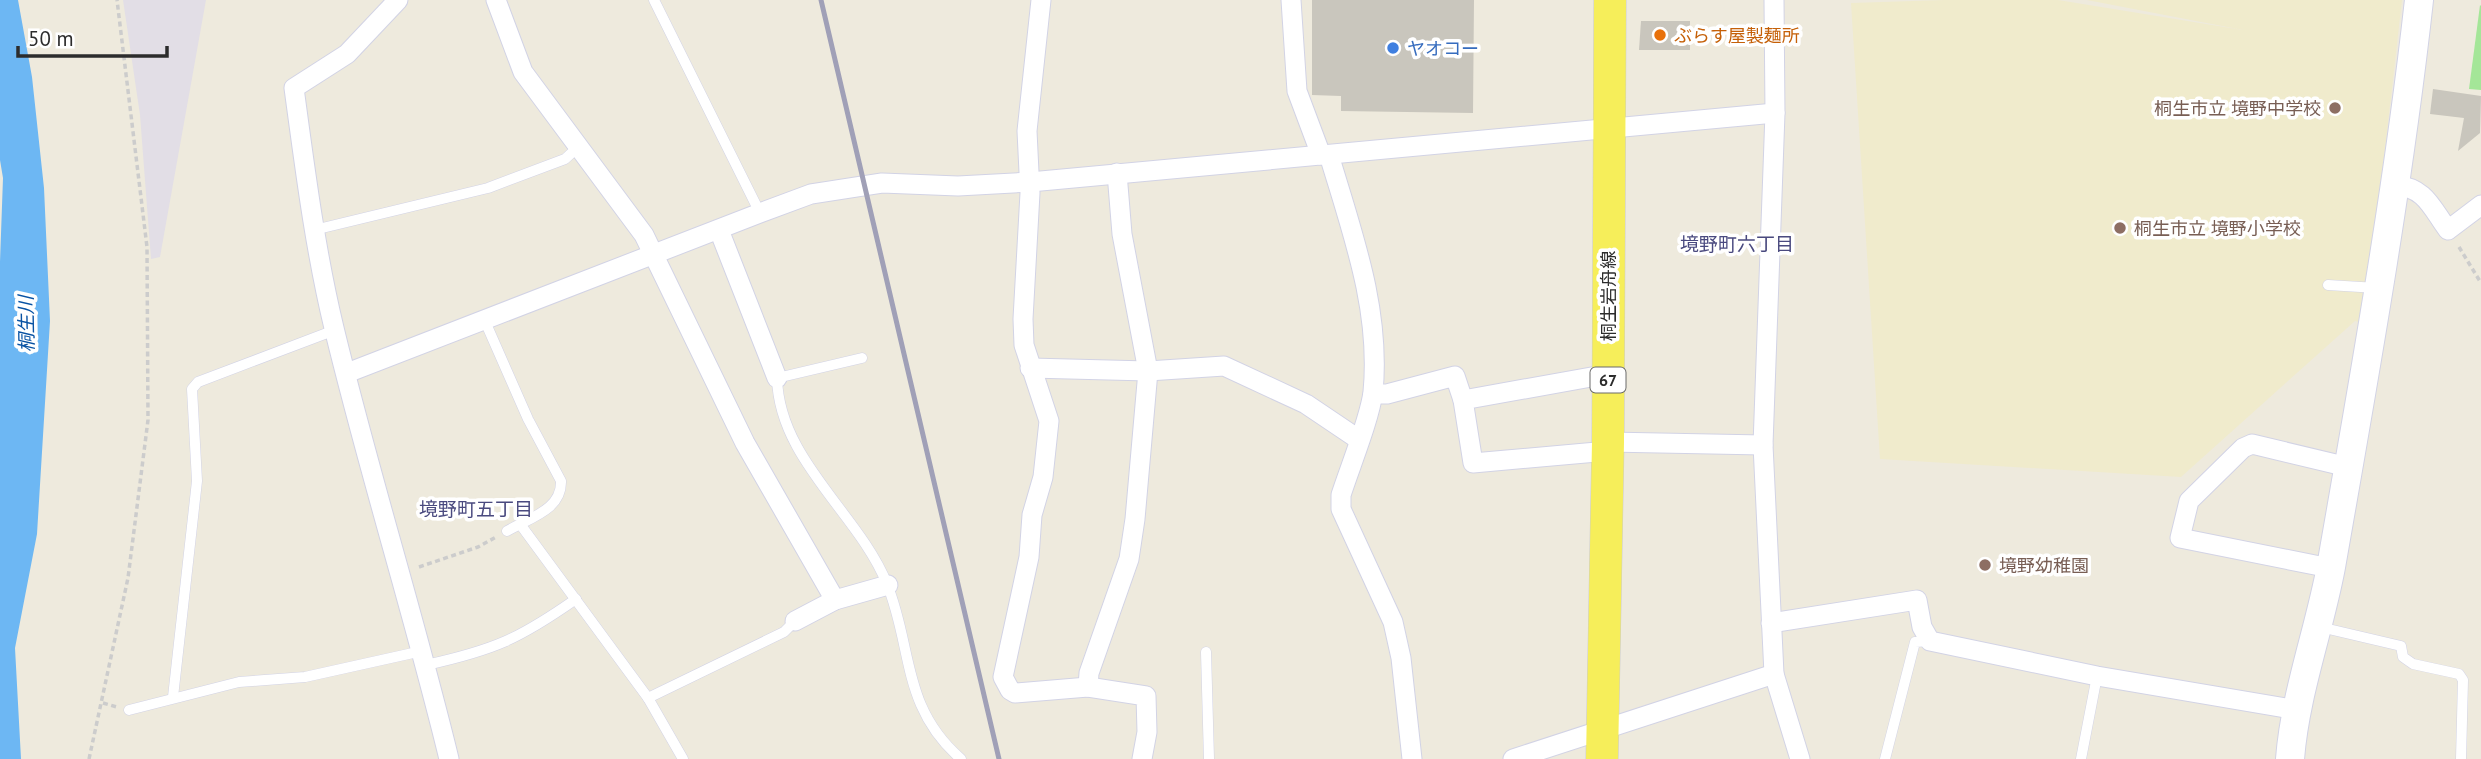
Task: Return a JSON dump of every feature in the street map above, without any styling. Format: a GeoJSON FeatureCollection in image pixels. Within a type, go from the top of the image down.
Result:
{"type":"FeatureCollection","features":[{"type":"Feature","properties":{"kind":"main road","name":"桐生岩舟線"},"geometry":{"type":"LineString","coordinates":[[1602,746],[1608,446],[1610,0]]}},
{"type":"Feature","properties":{"kind":"street"},"geometry":{"type":"LineString","coordinates":[[398,0],[355,48],[294,88],[314,230],[335,330],[449,759]]}},
{"type":"Feature","properties":{"kind":"street"},"geometry":{"type":"LineString","coordinates":[[496,0],[523,72],[644,235],[745,443],[835,600]]}},
{"type":"Feature","properties":{"kind":"street"},"geometry":{"type":"LineString","coordinates":[[1041,0],[1027,131],[1030,181],[1023,319],[1024,345],[1030,368],[1047,407],[1049,421],[1043,477],[1032,515],[1029,558],[1003,677],[1010,690],[1015,693],[1088,687],[1146,696],[1147,732],[1142,759]]}},
{"type":"Feature","properties":{"kind":"street"},"geometry":{"type":"LineString","coordinates":[[1291,0],[1297,91],[1325,155],[1366,282],[1374,336],[1373,394],[1342,495],[1341,509],[1393,622],[1401,657],[1412,759]]}},
{"type":"Feature","properties":{"kind":"street"},"geometry":{"type":"LineString","coordinates":[[1774,0],[1775,113],[1763,445],[1774,674],[1800,759]]}},
{"type":"Feature","properties":{"kind":"street"},"geometry":{"type":"LineString","coordinates":[[2290,759],[2298,710],[2319,628],[2381,289],[2419,0]]}},
{"type":"Feature","properties":{"kind":"street"},"geometry":{"type":"LineString","coordinates":[[347,373],[811,194],[882,183],[958,186],[1030,181],[1775,113]]}},
{"type":"Feature","properties":{"kind":"street"},"geometry":{"type":"LineString","coordinates":[[1088,687],[1089,673],[1129,559],[1148,371],[1122,234],[1117,173]]}},
{"type":"Feature","properties":{"kind":"street"},"geometry":{"type":"LineString","coordinates":[[2395,185],[2412,187],[2420,192],[2448,230],[2481,205]]}},
{"type":"Feature","properties":{"kind":"street"},"geometry":{"type":"LineString","coordinates":[[719,230],[777,378]]}},
{"type":"Feature","properties":{"kind":"street"},"geometry":{"type":"LineString","coordinates":[[1030,368],[1148,371],[1224,366],[1306,404],[1358,439]]}},
{"type":"Feature","properties":{"kind":"street"},"geometry":{"type":"LineString","coordinates":[[1463,400],[1608,374]]}},
{"type":"Feature","properties":{"kind":"street"},"geometry":{"type":"LineString","coordinates":[[1373,394],[1455,376],[1463,400],[1473,463],[1608,446],[1763,445]]}},
{"type":"Feature","properties":{"kind":"street"},"geometry":{"type":"LineString","coordinates":[[2330,568],[2180,538],[2189,501],[2242,448],[2252,444],[2348,467]]}},
{"type":"Feature","properties":{"kind":"street"},"geometry":{"type":"LineString","coordinates":[[795,621],[835,600],[888,585]]}},
{"type":"Feature","properties":{"kind":"street"},"geometry":{"type":"LineString","coordinates":[[1771,623],[1917,600],[1922,627],[1930,640],[2097,676],[2298,710]]}},
{"type":"Feature","properties":{"kind":"street"},"geometry":{"type":"LineString","coordinates":[[1513,759],[1602,746],[1774,674]]}},
{"type":"Feature","properties":{"kind":"lane"},"geometry":{"type":"LineString","coordinates":[[654,0],[760,213]]}},
{"type":"Feature","properties":{"kind":"lane"},"geometry":{"type":"LineString","coordinates":[[314,230],[488,188],[565,159],[577,148]]}},
{"type":"Feature","properties":{"kind":"lane"},"geometry":{"type":"LineString","coordinates":[[2328,285],[2381,289]]}},
{"type":"Feature","properties":{"kind":"lane"},"geometry":{"type":"LineString","coordinates":[[484,319],[528,419],[561,481],[562,491],[555,504],[507,531]]}},
{"type":"Feature","properties":{"kind":"lane"},"geometry":{"type":"LineString","coordinates":[[173,697],[197,481],[192,389],[198,382],[335,330]]}},
{"type":"Feature","properties":{"kind":"lane"},"geometry":{"type":"LineString","coordinates":[[862,358],[777,378],[777,393],[798,449],[888,585],[909,671],[922,706],[933,730],[961,759]]}},
{"type":"Feature","properties":{"kind":"lane"},"geometry":{"type":"LineString","coordinates":[[520,524],[648,698],[683,759]]}},
{"type":"Feature","properties":{"kind":"lane"},"geometry":{"type":"LineString","coordinates":[[129,710],[239,682],[305,677],[424,658],[484,652],[514,640],[576,599]]}},
{"type":"Feature","properties":{"kind":"lane"},"geometry":{"type":"LineString","coordinates":[[648,698],[784,632],[795,621]]}},
{"type":"Feature","properties":{"kind":"lane"},"geometry":{"type":"LineString","coordinates":[[2319,628],[2401,646],[2403,657],[2413,664],[2459,674],[2462,680],[2461,759]]}},
{"type":"Feature","properties":{"kind":"lane"},"geometry":{"type":"LineString","coordinates":[[1885,759],[1915,642],[1930,640]]}},
{"type":"Feature","properties":{"kind":"lane"},"geometry":{"type":"LineString","coordinates":[[1206,652],[1209,759]]}},
{"type":"Feature","properties":{"kind":"lane"},"geometry":{"type":"LineString","coordinates":[[2081,759],[2097,676]]}},
{"type":"Feature","properties":{"kind":"path"},"geometry":{"type":"LineString","coordinates":[[89,759],[128,578],[148,420],[147,247],[117,0]]}},
{"type":"Feature","properties":{"kind":"path"},"geometry":{"type":"LineString","coordinates":[[2448,230],[2481,283]]}},
{"type":"Feature","properties":{"kind":"path"},"geometry":{"type":"LineString","coordinates":[[401,573],[478,547],[507,531]]}},
{"type":"Feature","properties":{"kind":"shaded area"},"geometry":{"type":"Polygon","coordinates":[[[123,0],[206,0],[160,257],[151,259],[140,115],[123,0]]]}},
{"type":"Feature","properties":{"kind":"shaded area","name":"桐生市立 境野小学校"},"geometry":{"type":"Polygon","coordinates":[[[2058,0],[2243,30],[2087,0],[2402,0],[2380,193],[2359,322],[2355,321],[2181,477],[1880,459],[1851,3],[2058,0]]]}},
{"type":"Feature","properties":{"kind":"green space"},"geometry":{"type":"Polygon","coordinates":[[[2481,6],[2481,90],[2469,89],[2481,6]]]}},
{"type":"Feature","properties":{"kind":"water","name":"桐生川"},"geometry":{"type":"Polygon","coordinates":[[[0,0],[18,0],[32,77],[44,188],[50,321],[37,534],[15,648],[21,759],[0,759],[0,262],[3,178],[0,160],[0,0]]]}},
{"type":"Feature","properties":{"kind":"building","name":"ヤオコー"},"geometry":{"type":"Polygon","coordinates":[[[1312,0],[1474,0],[1473,113],[1341,111],[1341,96],[1312,95],[1312,0]]]}},
{"type":"Feature","properties":{"kind":"building"},"geometry":{"type":"Polygon","coordinates":[[[1641,21],[1690,21],[1690,50],[1639,50],[1641,21]]]}},
{"type":"Feature","properties":{"kind":"building"},"geometry":{"type":"Polygon","coordinates":[[[2433,89],[2481,96],[2480,133],[2458,151],[2464,118],[2430,114],[2433,89]]]}},
{"type":"Feature","properties":{"kind":"railway"},"geometry":{"type":"LineString","coordinates":[[821,0],[999,759]]}},
{"type":"Feature","properties":{"kind":"place","name":"ぶらす屋製麺所"},"geometry":{"type":"Point","coordinates":[1660,35]}},
{"type":"Feature","properties":{"kind":"place","name":"ヤオコー"},"geometry":{"type":"Point","coordinates":[1393,48]}},
{"type":"Feature","properties":{"kind":"place","name":"桐生市立 境野中学校"},"geometry":{"type":"Point","coordinates":[2335,108]}},
{"type":"Feature","properties":{"kind":"place","name":"桐生市立 境野小学校"},"geometry":{"type":"Point","coordinates":[2120,228]}},
{"type":"Feature","properties":{"kind":"place","name":"境野幼稚園"},"geometry":{"type":"Point","coordinates":[1985,565]}},
{"type":"Feature","properties":{"kind":"district","name":"境野町六丁目"},"geometry":{"type":"Point","coordinates":[1737,244]}},
{"type":"Feature","properties":{"kind":"district","name":"境野町五丁目"},"geometry":{"type":"Point","coordinates":[476,509]}}]}
